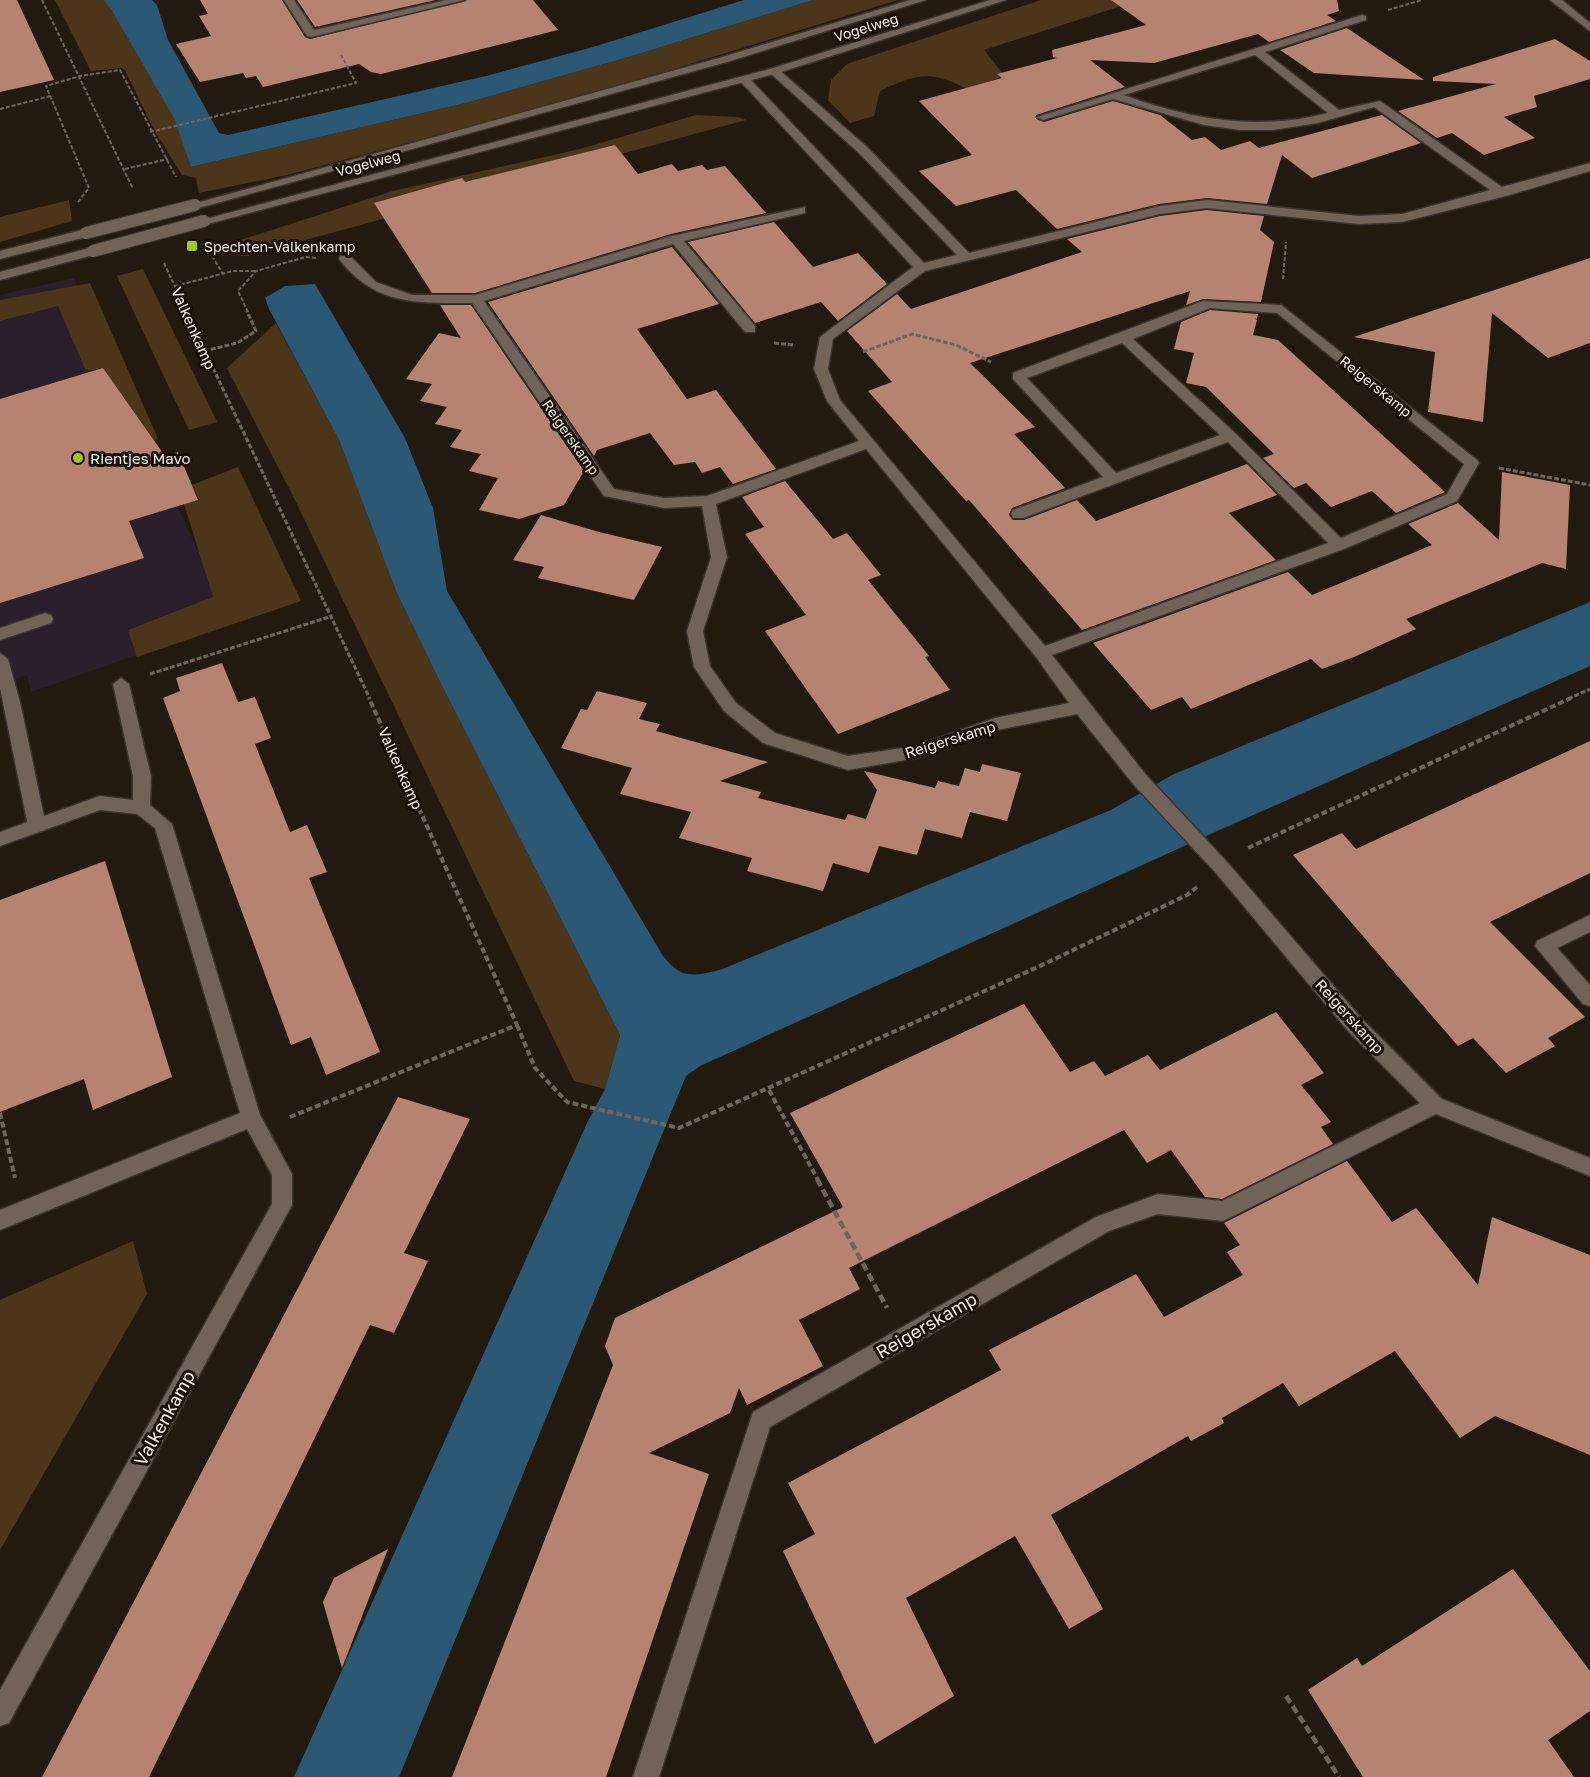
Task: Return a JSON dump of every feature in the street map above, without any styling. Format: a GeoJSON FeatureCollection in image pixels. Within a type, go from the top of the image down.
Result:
{"type":"FeatureCollection","features":[{"type":"Feature","properties":{"kind":"street"},"geometry":{"type":"LineString","coordinates":[[289,0],[311,34],[460,0]]}},
{"type":"Feature","properties":{"kind":"street","name":"Vogelweg"},"geometry":{"type":"LineString","coordinates":[[0,255],[195,205],[723,60],[921,0]]}},
{"type":"Feature","properties":{"kind":"street","name":"Vogelweg"},"geometry":{"type":"LineString","coordinates":[[0,276],[774,71],[1001,0]]}},
{"type":"Feature","properties":{"kind":"street"},"geometry":{"type":"LineString","coordinates":[[1555,0],[1590,28]]}},
{"type":"Feature","properties":{"kind":"street"},"geometry":{"type":"LineString","coordinates":[[1043,117],[1362,18]]}},
{"type":"Feature","properties":{"kind":"street"},"geometry":{"type":"LineString","coordinates":[[753,51],[863,150],[966,257]]}},
{"type":"Feature","properties":{"kind":"street"},"geometry":{"type":"LineString","coordinates":[[1257,51],[1336,114]]}},
{"type":"Feature","properties":{"kind":"street"},"geometry":{"type":"LineString","coordinates":[[723,60],[823,161],[921,268]]}},
{"type":"Feature","properties":{"kind":"street"},"geometry":{"type":"LineString","coordinates":[[1115,96],[1165,114],[1258,127],[1293,124],[1376,103],[1502,193]]}},
{"type":"Feature","properties":{"kind":"street"},"geometry":{"type":"LineString","coordinates":[[825,349],[827,337],[921,268],[1160,210],[1207,204],[1359,220],[1402,218],[1502,193],[1590,167]]}},
{"type":"Feature","properties":{"kind":"street"},"geometry":{"type":"LineString","coordinates":[[345,259],[371,285],[411,299],[476,299],[676,239],[801,210]]}},
{"type":"Feature","properties":{"kind":"street"},"geometry":{"type":"LineString","coordinates":[[676,239],[750,329]]}},
{"type":"Feature","properties":{"kind":"street","name":"Reigerskamp"},"geometry":{"type":"LineString","coordinates":[[476,299],[609,493],[664,503],[708,501],[868,443]]}},
{"type":"Feature","properties":{"kind":"street"},"geometry":{"type":"LineString","coordinates":[[1113,479],[1018,376],[1124,338],[1208,304],[1281,309]]}},
{"type":"Feature","properties":{"kind":"street","name":"Reigerskamp"},"geometry":{"type":"LineString","coordinates":[[1281,309],[1472,463]]}},
{"type":"Feature","properties":{"kind":"street"},"geometry":{"type":"LineString","coordinates":[[1124,338],[1230,436],[1339,545]]}},
{"type":"Feature","properties":{"kind":"street","name":"Reigerskamp"},"geometry":{"type":"LineString","coordinates":[[825,349],[821,369],[834,401],[1042,653],[1081,707],[1140,780],[1222,868],[1355,1025],[1435,1105],[1590,1167]]}},
{"type":"Feature","properties":{"kind":"street"},"geometry":{"type":"LineString","coordinates":[[1018,514],[1230,436]]}},
{"type":"Feature","properties":{"kind":"street"},"geometry":{"type":"LineString","coordinates":[[1042,653],[1339,545],[1452,497],[1472,463]]}},
{"type":"Feature","properties":{"kind":"street","name":"Reigerskamp"},"geometry":{"type":"LineString","coordinates":[[708,501],[718,557],[695,631],[702,667],[730,707],[769,738],[848,763],[918,752],[995,724],[1081,707]]}},
{"type":"Feature","properties":{"kind":"street"},"geometry":{"type":"LineString","coordinates":[[0,634],[45,619]]}},
{"type":"Feature","properties":{"kind":"street"},"geometry":{"type":"LineString","coordinates":[[0,658],[12,702],[37,826]]}},
{"type":"Feature","properties":{"kind":"street"},"geometry":{"type":"LineString","coordinates":[[0,839],[100,803],[141,808],[142,776],[121,684]]}},
{"type":"Feature","properties":{"kind":"street","name":"Valkenkamp"},"geometry":{"type":"LineString","coordinates":[[0,1714],[282,1205],[282,1174],[250,1118],[163,824],[141,808]]}},
{"type":"Feature","properties":{"kind":"street"},"geometry":{"type":"LineString","coordinates":[[1590,923],[1544,946],[1590,998]]}},
{"type":"Feature","properties":{"kind":"street","name":"Reigerskamp"},"geometry":{"type":"LineString","coordinates":[[646,1777],[761,1420],[1103,1224],[1158,1204],[1223,1211],[1435,1105]]}},
{"type":"Feature","properties":{"kind":"street"},"geometry":{"type":"LineString","coordinates":[[0,1220],[250,1118]]}},
{"type":"Feature","properties":{"kind":"path"},"geometry":{"type":"LineString","coordinates":[[42,0],[125,169],[136,199]]}},
{"type":"Feature","properties":{"kind":"path"},"geometry":{"type":"LineString","coordinates":[[150,132],[356,83],[326,31]]}},
{"type":"Feature","properties":{"kind":"path"},"geometry":{"type":"LineString","coordinates":[[79,207],[78,202],[88,188],[46,86],[80,76],[120,70],[150,132],[168,159],[180,186]]}},
{"type":"Feature","properties":{"kind":"path"},"geometry":{"type":"LineString","coordinates":[[0,109],[51,96]]}},
{"type":"Feature","properties":{"kind":"path"},"geometry":{"type":"LineString","coordinates":[[125,169],[168,159]]}},
{"type":"Feature","properties":{"kind":"path"},"geometry":{"type":"LineString","coordinates":[[1281,309],[1288,214]]}},
{"type":"Feature","properties":{"kind":"path"},"geometry":{"type":"LineString","coordinates":[[204,242],[223,274]]}},
{"type":"Feature","properties":{"kind":"path","name":"Valkenkamp"},"geometry":{"type":"LineString","coordinates":[[161,255],[204,351],[332,616],[517,1024]]}},
{"type":"Feature","properties":{"kind":"path"},"geometry":{"type":"LineString","coordinates":[[175,286],[223,274],[256,271],[306,257],[345,259]]}},
{"type":"Feature","properties":{"kind":"path"},"geometry":{"type":"LineString","coordinates":[[204,351],[237,344],[256,331],[238,291],[256,271]]}},
{"type":"Feature","properties":{"kind":"path"},"geometry":{"type":"LineString","coordinates":[[750,329],[763,342],[858,354],[912,334],[956,345],[1018,376]]}},
{"type":"Feature","properties":{"kind":"path"},"geometry":{"type":"LineString","coordinates":[[1472,463],[1590,485]]}},
{"type":"Feature","properties":{"kind":"path"},"geometry":{"type":"LineString","coordinates":[[121,684],[332,616]]}},
{"type":"Feature","properties":{"kind":"path"},"geometry":{"type":"LineString","coordinates":[[250,1118],[288,1118],[517,1024],[535,1068],[567,1102],[679,1128],[770,1090],[1038,967],[1187,895],[1252,845],[1590,689]]}},
{"type":"Feature","properties":{"kind":"path"},"geometry":{"type":"LineString","coordinates":[[770,1090],[904,1338]]}},
{"type":"Feature","properties":{"kind":"path"},"geometry":{"type":"LineString","coordinates":[[0,1113],[23,1210]]}},
{"type":"Feature","properties":{"kind":"path"},"geometry":{"type":"LineString","coordinates":[[1286,1696],[1339,1777]]}},
{"type":"Feature","properties":{"kind":"shaded area"},"geometry":{"type":"Polygon","coordinates":[[[55,0],[103,0],[111,8],[175,118],[191,167],[466,103],[632,56],[813,0],[898,0],[664,72],[483,123],[287,175],[199,193],[196,178],[182,175],[153,128],[125,70],[122,68],[91,71],[55,0]]]}},
{"type":"Feature","properties":{"kind":"shaded area"},"geometry":{"type":"Polygon","coordinates":[[[1041,0],[1140,0],[984,50],[1004,75],[970,91],[935,77],[925,76],[905,80],[880,91],[874,116],[850,123],[828,100],[831,80],[847,64],[1041,0]]]}},
{"type":"Feature","properties":{"kind":"shaded area"},"geometry":{"type":"Polygon","coordinates":[[[696,115],[738,117],[746,120],[247,256],[200,253],[393,191],[580,149],[696,115]]]}},
{"type":"Feature","properties":{"kind":"shaded area"},"geometry":{"type":"Polygon","coordinates":[[[69,200],[72,221],[0,242],[0,217],[69,200]]]}},
{"type":"Feature","properties":{"kind":"shaded area"},"geometry":{"type":"Polygon","coordinates":[[[143,269],[217,422],[189,430],[117,276],[143,269]]]}},
{"type":"Feature","properties":{"kind":"shaded area","name":"Rientjes Mavo"},"geometry":{"type":"Polygon","coordinates":[[[74,278],[230,622],[31,692],[27,675],[0,684],[0,295],[74,278]]]}},
{"type":"Feature","properties":{"kind":"shaded area"},"geometry":{"type":"Polygon","coordinates":[[[90,283],[158,439],[154,440],[103,368],[86,371],[58,306],[0,321],[0,300],[90,283]]]}},
{"type":"Feature","properties":{"kind":"shaded area"},"geometry":{"type":"Polygon","coordinates":[[[276,323],[339,440],[396,591],[620,1035],[605,1089],[574,1081],[294,498],[227,368],[276,323]]]}},
{"type":"Feature","properties":{"kind":"shaded area"},"geometry":{"type":"Polygon","coordinates":[[[238,467],[301,601],[137,657],[128,630],[213,597],[184,504],[199,500],[192,485],[238,467]]]}},
{"type":"Feature","properties":{"kind":"shaded area"},"geometry":{"type":"Polygon","coordinates":[[[133,1241],[147,1294],[0,1550],[0,1300],[133,1241]]]}},
{"type":"Feature","properties":{"kind":"water"},"geometry":{"type":"Polygon","coordinates":[[[103,0],[152,0],[157,5],[168,40],[219,133],[228,135],[486,76],[593,47],[744,0],[813,0],[632,56],[466,103],[191,167],[174,118],[111,9],[103,0]]]}},
{"type":"Feature","properties":{"kind":"water"},"geometry":{"type":"Polygon","coordinates":[[[315,284],[405,438],[433,508],[447,591],[663,956],[682,973],[695,975],[720,970],[1111,810],[1172,775],[1590,602],[1590,666],[1215,832],[700,1066],[686,1076],[399,1777],[294,1777],[587,1123],[605,1089],[620,1035],[396,591],[339,440],[269,309],[265,298],[285,286],[315,284]]]}},
{"type":"Feature","properties":{"kind":"building"},"geometry":{"type":"Polygon","coordinates":[[[0,0],[17,0],[54,80],[0,92],[0,0]]]}},
{"type":"Feature","properties":{"kind":"building"},"geometry":{"type":"Polygon","coordinates":[[[200,0],[282,0],[305,37],[310,39],[467,0],[533,0],[558,30],[381,74],[371,72],[359,64],[263,87],[256,76],[246,78],[243,73],[200,82],[176,44],[211,36],[199,16],[208,14],[200,0]]]}},
{"type":"Feature","properties":{"kind":"building"},"geometry":{"type":"Polygon","coordinates":[[[297,0],[436,0],[315,27],[297,0]]]}},
{"type":"Feature","properties":{"kind":"building"},"geometry":{"type":"Polygon","coordinates":[[[1111,0],[1337,0],[1339,11],[1327,15],[1336,21],[1269,42],[1258,34],[1154,63],[1090,60],[1125,87],[1036,115],[1036,119],[1044,122],[1113,101],[1160,115],[1192,140],[1205,137],[1221,150],[1250,141],[1259,148],[1382,115],[1421,143],[1312,178],[1282,155],[1267,204],[1207,198],[1159,204],[1057,229],[1016,190],[956,206],[919,171],[972,155],[919,101],[1002,78],[997,74],[1057,58],[1053,57],[1052,50],[1146,25],[1111,0]]]}},
{"type":"Feature","properties":{"kind":"building"},"geometry":{"type":"Polygon","coordinates":[[[1347,28],[1424,80],[1314,73],[1280,50],[1347,28]]]}},
{"type":"Feature","properties":{"kind":"building"},"geometry":{"type":"Polygon","coordinates":[[[1555,39],[1590,61],[1590,79],[1534,96],[1537,107],[1504,117],[1535,138],[1484,155],[1452,133],[1437,138],[1398,111],[1496,84],[1433,81],[1433,77],[1555,39]]]}},
{"type":"Feature","properties":{"kind":"building"},"geometry":{"type":"Polygon","coordinates":[[[615,145],[638,174],[672,164],[678,171],[702,165],[707,170],[725,166],[766,213],[671,234],[475,293],[432,293],[374,203],[462,178],[465,182],[615,145]]]}},
{"type":"Feature","properties":{"kind":"building"},"geometry":{"type":"Polygon","coordinates":[[[1207,210],[1264,216],[1260,230],[1274,242],[1261,302],[1203,299],[1186,305],[1190,291],[970,363],[1035,427],[1014,434],[1065,488],[1012,508],[1009,515],[1013,520],[1024,520],[1077,500],[1096,521],[1247,464],[1277,495],[1229,513],[1276,560],[1082,630],[969,500],[966,501],[868,391],[892,382],[847,331],[897,294],[911,309],[1082,252],[1067,239],[1160,216],[1207,210]]]}},
{"type":"Feature","properties":{"kind":"building"},"geometry":{"type":"Polygon","coordinates":[[[774,222],[813,267],[858,253],[887,284],[838,321],[821,302],[755,323],[688,242],[774,222]]]}},
{"type":"Feature","properties":{"kind":"building"},"geometry":{"type":"Polygon","coordinates":[[[672,247],[719,304],[637,329],[687,399],[716,390],[776,469],[733,484],[720,467],[702,473],[695,462],[674,465],[650,433],[597,450],[594,456],[488,302],[672,247]]]}},
{"type":"Feature","properties":{"kind":"building"},"geometry":{"type":"Polygon","coordinates":[[[1590,258],[1590,343],[1548,358],[1492,313],[1483,422],[1428,412],[1435,352],[1354,337],[1590,258]]]}},
{"type":"Feature","properties":{"kind":"building"},"geometry":{"type":"Polygon","coordinates":[[[440,305],[471,305],[584,471],[564,505],[519,519],[479,510],[498,478],[469,471],[481,454],[450,447],[462,430],[435,424],[447,407],[420,401],[432,384],[406,379],[439,333],[461,338],[440,305]]]}},
{"type":"Feature","properties":{"kind":"building"},"geometry":{"type":"Polygon","coordinates":[[[1210,310],[1258,314],[1257,319],[1254,318],[1257,320],[1253,335],[1278,340],[1445,492],[1396,513],[1372,491],[1331,507],[1306,483],[1294,488],[1263,458],[1274,454],[1206,387],[1186,383],[1194,353],[1174,349],[1181,322],[1210,310]]]}},
{"type":"Feature","properties":{"kind":"building"},"geometry":{"type":"Polygon","coordinates":[[[103,368],[165,456],[178,452],[198,500],[129,521],[144,558],[0,603],[0,399],[103,368]]]}},
{"type":"Feature","properties":{"kind":"building"},"geometry":{"type":"Polygon","coordinates":[[[1502,472],[1570,485],[1566,569],[1542,563],[1406,619],[1416,629],[1354,657],[1322,669],[1311,659],[1191,709],[1182,697],[1151,710],[1093,643],[1288,572],[1312,595],[1432,545],[1408,524],[1458,503],[1499,540],[1502,472]]]}},
{"type":"Feature","properties":{"kind":"building"},"geometry":{"type":"Polygon","coordinates":[[[785,481],[833,539],[847,533],[881,575],[868,580],[929,656],[925,657],[950,690],[838,734],[765,631],[806,615],[745,534],[764,527],[742,497],[785,481]]]}},
{"type":"Feature","properties":{"kind":"building"},"geometry":{"type":"Polygon","coordinates":[[[541,515],[662,547],[634,600],[538,578],[544,567],[513,560],[541,515]]]}},
{"type":"Feature","properties":{"kind":"building"},"geometry":{"type":"Polygon","coordinates":[[[222,663],[238,702],[255,697],[271,738],[255,744],[290,832],[307,825],[327,872],[309,878],[380,1052],[326,1075],[311,1037],[291,1045],[163,698],[180,691],[176,678],[222,663]]]}},
{"type":"Feature","properties":{"kind":"building"},"geometry":{"type":"Polygon","coordinates":[[[597,691],[647,703],[639,719],[660,724],[656,731],[768,762],[720,781],[761,792],[758,798],[845,820],[848,814],[866,819],[877,790],[864,771],[935,788],[938,781],[959,786],[965,768],[980,772],[982,764],[1021,773],[1007,821],[970,812],[962,838],[925,829],[917,855],[879,846],[869,873],[833,863],[823,891],[747,871],[752,858],[679,838],[691,812],[620,794],[632,768],[561,748],[581,709],[587,710],[597,691]]]}},
{"type":"Feature","properties":{"kind":"building"},"geometry":{"type":"Polygon","coordinates":[[[1590,741],[1590,873],[1490,922],[1585,1017],[1548,1038],[1555,1046],[1506,1073],[1473,1038],[1458,1046],[1293,855],[1342,833],[1356,849],[1590,741]]]}},
{"type":"Feature","properties":{"kind":"building"},"geometry":{"type":"Polygon","coordinates":[[[105,861],[172,1077],[93,1110],[84,1079],[0,1112],[0,900],[105,861]]]}},
{"type":"Feature","properties":{"kind":"building"},"geometry":{"type":"Polygon","coordinates":[[[1024,1004],[1070,1072],[1094,1061],[1105,1076],[1148,1055],[1160,1070],[1276,1012],[1324,1073],[1301,1085],[1331,1122],[1321,1127],[1333,1144],[1222,1199],[1205,1197],[1171,1150],[1147,1163],[1124,1130],[849,1268],[860,1289],[799,1320],[823,1366],[747,1405],[739,1388],[730,1413],[649,1453],[709,1474],[606,1777],[452,1777],[613,1365],[605,1346],[615,1318],[843,1207],[790,1113],[1024,1004]]]}},
{"type":"Feature","properties":{"kind":"building"},"geometry":{"type":"Polygon","coordinates":[[[398,1097],[470,1119],[404,1253],[428,1261],[394,1333],[370,1325],[149,1777],[42,1777],[398,1097]]]}},
{"type":"Feature","properties":{"kind":"building"},"geometry":{"type":"Polygon","coordinates":[[[1347,1161],[1392,1222],[1416,1208],[1478,1285],[1492,1217],[1590,1255],[1590,1455],[1495,1416],[1460,1438],[1395,1351],[1299,1406],[1283,1383],[1222,1418],[1224,1423],[1191,1441],[1188,1436],[1051,1515],[1103,1609],[1069,1629],[1015,1536],[906,1598],[954,1696],[875,1744],[783,1551],[815,1534],[788,1483],[1001,1370],[989,1350],[1136,1274],[1164,1317],[1243,1275],[1227,1252],[1240,1245],[1224,1223],[1347,1161]]]}},
{"type":"Feature","properties":{"kind":"building"},"geometry":{"type":"Polygon","coordinates":[[[388,1549],[342,1668],[323,1602],[334,1578],[388,1549]]]}},
{"type":"Feature","properties":{"kind":"building"},"geometry":{"type":"Polygon","coordinates":[[[1513,1569],[1590,1671],[1590,1711],[1548,1740],[1574,1777],[1363,1777],[1308,1690],[1357,1658],[1362,1666],[1513,1569]]]}},
{"type":"Feature","properties":{"kind":"place","name":"Spechten-Valkenkamp"},"geometry":{"type":"Point","coordinates":[192,246]}},
{"type":"Feature","properties":{"kind":"place","name":"Rientjes Mavo"},"geometry":{"type":"Point","coordinates":[78,458]}}]}
